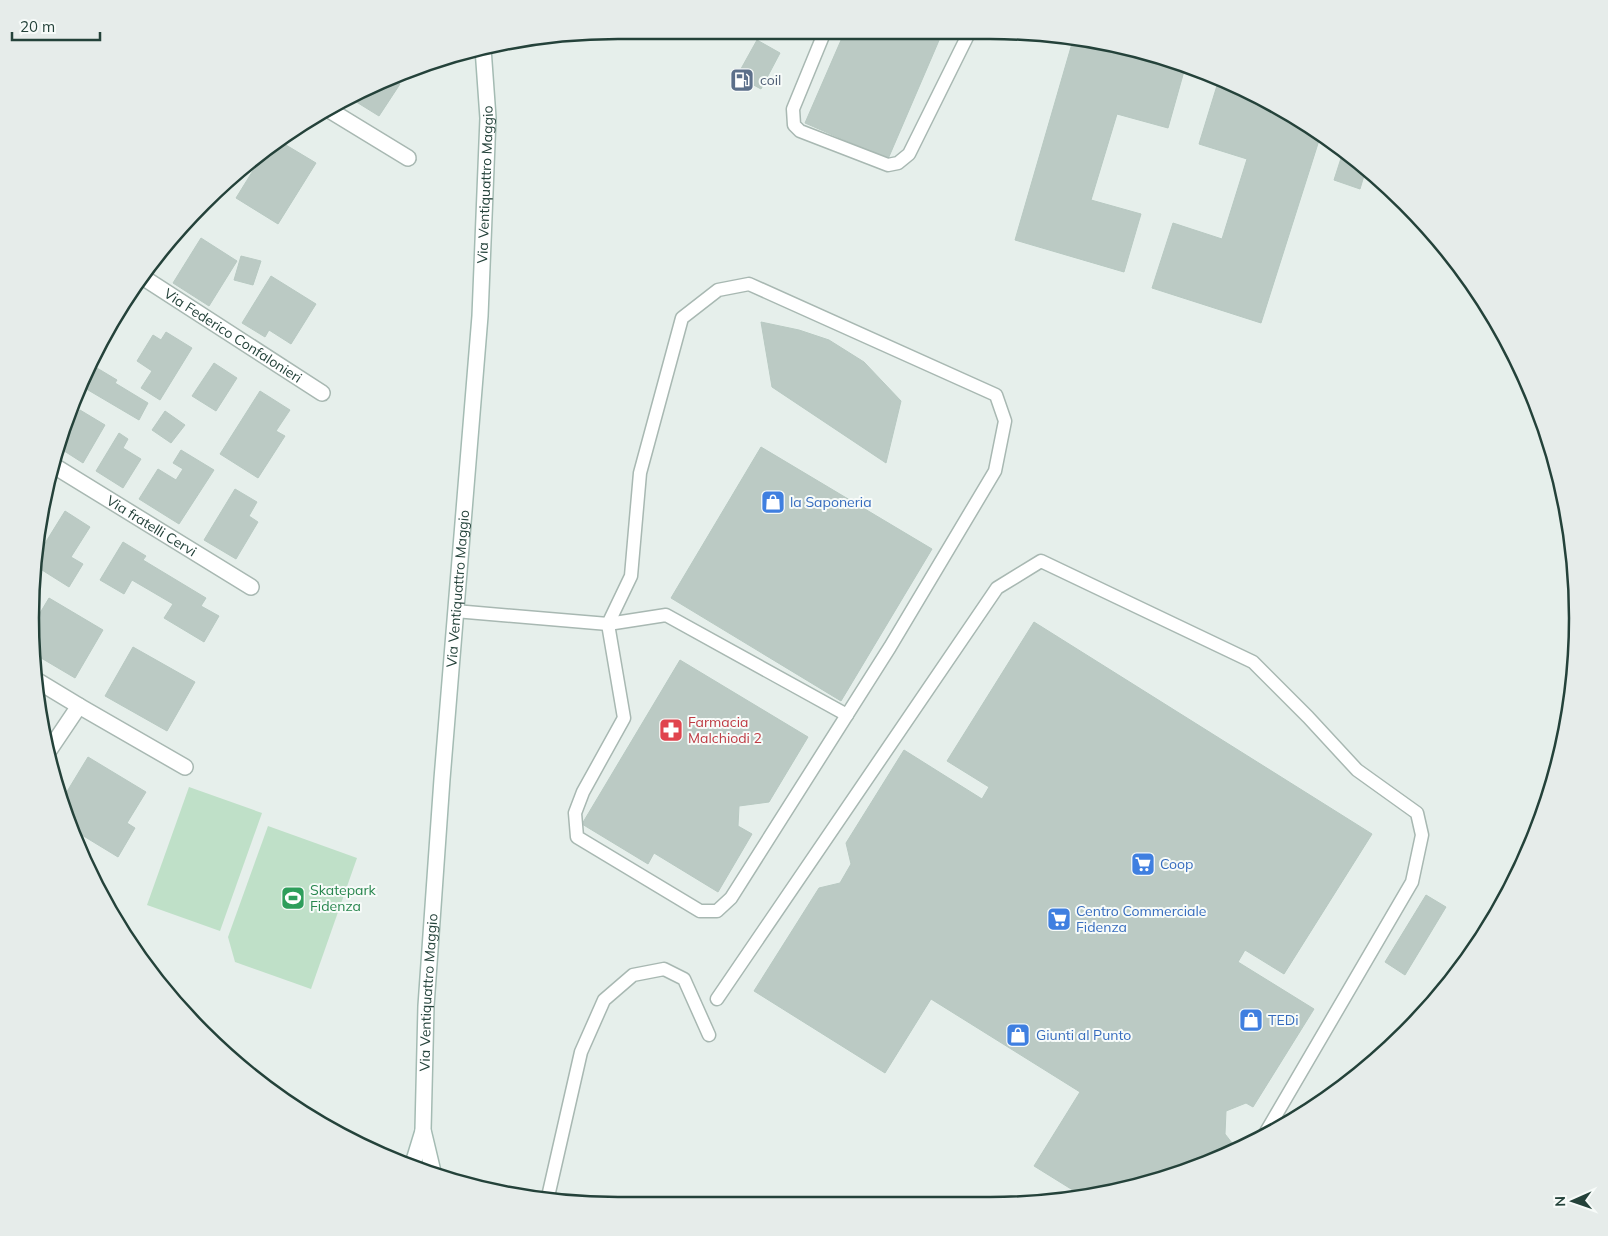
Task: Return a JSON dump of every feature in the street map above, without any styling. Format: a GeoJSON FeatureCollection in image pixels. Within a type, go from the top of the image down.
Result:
{"type":"FeatureCollection","features":[{"type":"Feature","properties":{"kind":"main road","name":"Via Ventiquattro Maggio"},"geometry":{"type":"LineString","coordinates":[[432,1167],[423,1130],[426,1006],[455,611],[480,316],[488,118],[483,55]]}},
{"type":"Feature","properties":{"kind":"main road"},"geometry":{"type":"LineString","coordinates":[[334,113],[408,158]]}},
{"type":"Feature","properties":{"kind":"main road","name":"Via Federico Confalonieri"},"geometry":{"type":"LineString","coordinates":[[147,280],[322,393]]}},
{"type":"Feature","properties":{"kind":"main road","name":"Via fratelli Cervi"},"geometry":{"type":"LineString","coordinates":[[58,468],[251,587]]}},
{"type":"Feature","properties":{"kind":"main road"},"geometry":{"type":"LineString","coordinates":[[43,684],[185,766]]}},
{"type":"Feature","properties":{"kind":"main road"},"geometry":{"type":"LineString","coordinates":[[53,745],[79,706]]}},
{"type":"Feature","properties":{"kind":"main road","name":"Via Ventiquattro Maggio"},"geometry":{"type":"LineString","coordinates":[[414,1160],[423,1130]]}},
{"type":"Feature","properties":{"kind":"lane"},"geometry":{"type":"LineString","coordinates":[[822,39],[793,108],[794,124],[800,131],[888,165],[898,163],[909,154],[966,39]]}},
{"type":"Feature","properties":{"kind":"lane"},"geometry":{"type":"LineString","coordinates":[[749,284],[996,395],[1005,421],[995,471],[847,715],[731,898],[717,910],[700,911],[577,837],[575,813],[583,792],[624,718],[608,624],[631,576],[640,473],[682,318],[718,290],[749,284]]}},
{"type":"Feature","properties":{"kind":"lane"},"geometry":{"type":"LineString","coordinates":[[718,999],[997,588],[1041,561],[1253,662],[1357,770],[1417,813],[1422,835],[1412,882],[1270,1125]]}},
{"type":"Feature","properties":{"kind":"lane"},"geometry":{"type":"LineString","coordinates":[[455,611],[608,624],[666,616],[847,715]]}},
{"type":"Feature","properties":{"kind":"lane"},"geometry":{"type":"LineString","coordinates":[[549,1193],[581,1052],[604,1000],[632,975],[664,969],[684,979],[710,1035]]}},
{"type":"Feature","properties":{"kind":"green space"},"geometry":{"type":"Polygon","coordinates":[[[189,787],[262,813],[220,931],[147,905],[189,787]]]}},
{"type":"Feature","properties":{"kind":"green space","name":"Skatepark Fidenza"},"geometry":{"type":"Polygon","coordinates":[[[268,826],[357,858],[311,989],[235,962],[228,937],[268,826]]]}},
{"type":"Feature","properties":{"kind":"building"},"geometry":{"type":"Polygon","coordinates":[[[842,39],[940,39],[888,159],[805,123],[842,39]]]}},
{"type":"Feature","properties":{"kind":"building"},"geometry":{"type":"Polygon","coordinates":[[[757,40],[780,53],[761,89],[737,76],[757,40]]]}},
{"type":"Feature","properties":{"kind":"building"},"geometry":{"type":"Polygon","coordinates":[[[1072,45],[1140,58],[1184,72],[1168,128],[1117,114],[1091,200],[1141,214],[1124,272],[1015,240],[1072,45]]]}},
{"type":"Feature","properties":{"kind":"building"},"geometry":{"type":"Polygon","coordinates":[[[398,82],[400,84],[379,116],[356,101],[398,82]]]}},
{"type":"Feature","properties":{"kind":"building"},"geometry":{"type":"Polygon","coordinates":[[[1217,85],[1280,116],[1319,141],[1261,323],[1152,288],[1173,223],[1222,239],[1247,159],[1199,144],[1217,85]]]}},
{"type":"Feature","properties":{"kind":"building"},"geometry":{"type":"Polygon","coordinates":[[[285,144],[316,163],[278,224],[236,198],[256,165],[285,144]]]}},
{"type":"Feature","properties":{"kind":"building"},"geometry":{"type":"Polygon","coordinates":[[[1341,157],[1364,175],[1360,189],[1334,180],[1341,157]]]}},
{"type":"Feature","properties":{"kind":"building"},"geometry":{"type":"Polygon","coordinates":[[[201,238],[237,261],[209,306],[173,283],[201,238]]]}},
{"type":"Feature","properties":{"kind":"building"},"geometry":{"type":"Polygon","coordinates":[[[241,256],[261,261],[253,285],[234,280],[241,256]]]}},
{"type":"Feature","properties":{"kind":"building"},"geometry":{"type":"Polygon","coordinates":[[[271,276],[316,304],[291,344],[269,330],[265,337],[242,323],[271,276]]]}},
{"type":"Feature","properties":{"kind":"building"},"geometry":{"type":"Polygon","coordinates":[[[761,322],[799,330],[829,340],[864,362],[901,401],[886,463],[772,387],[761,322]]]}},
{"type":"Feature","properties":{"kind":"building"},"geometry":{"type":"Polygon","coordinates":[[[166,332],[192,348],[160,400],[141,388],[152,371],[137,361],[153,335],[161,340],[166,332]]]}},
{"type":"Feature","properties":{"kind":"building"},"geometry":{"type":"Polygon","coordinates":[[[214,363],[237,378],[216,411],[192,396],[214,363]]]}},
{"type":"Feature","properties":{"kind":"building"},"geometry":{"type":"Polygon","coordinates":[[[96,367],[117,380],[115,383],[148,403],[139,420],[86,389],[96,367]]]}},
{"type":"Feature","properties":{"kind":"building"},"geometry":{"type":"Polygon","coordinates":[[[260,391],[290,410],[276,431],[285,436],[258,478],[220,454],[260,391]]]}},
{"type":"Feature","properties":{"kind":"building"},"geometry":{"type":"Polygon","coordinates":[[[80,410],[105,425],[83,463],[63,450],[80,410]]]}},
{"type":"Feature","properties":{"kind":"building"},"geometry":{"type":"Polygon","coordinates":[[[165,411],[185,425],[171,443],[152,430],[165,411]]]}},
{"type":"Feature","properties":{"kind":"building"},"geometry":{"type":"Polygon","coordinates":[[[119,433],[128,439],[123,448],[141,459],[123,488],[96,471],[119,433]]]}},
{"type":"Feature","properties":{"kind":"building"},"geometry":{"type":"Polygon","coordinates":[[[761,447],[932,549],[841,701],[671,598],[761,447]]]}},
{"type":"Feature","properties":{"kind":"building"},"geometry":{"type":"Polygon","coordinates":[[[181,450],[214,470],[179,524],[139,499],[158,469],[176,480],[183,469],[173,463],[181,450]]]}},
{"type":"Feature","properties":{"kind":"building"},"geometry":{"type":"Polygon","coordinates":[[[235,489],[257,502],[249,516],[258,522],[236,559],[204,540],[235,489]]]}},
{"type":"Feature","properties":{"kind":"building"},"geometry":{"type":"Polygon","coordinates":[[[65,511],[90,527],[71,557],[83,564],[69,587],[41,569],[44,545],[65,511]]]}},
{"type":"Feature","properties":{"kind":"building"},"geometry":{"type":"Polygon","coordinates":[[[123,542],[146,556],[143,560],[206,598],[201,606],[219,616],[204,642],[164,618],[173,604],[132,580],[124,594],[100,580],[123,542]]]}},
{"type":"Feature","properties":{"kind":"building"},"geometry":{"type":"Polygon","coordinates":[[[49,598],[103,630],[75,678],[40,657],[39,615],[49,598]]]}},
{"type":"Feature","properties":{"kind":"building","name":"Centro Commerciale Fidenza"},"geometry":{"type":"Polygon","coordinates":[[[1034,622],[1372,834],[1284,974],[1245,950],[1238,962],[1314,1009],[1253,1107],[1246,1103],[1226,1111],[1225,1134],[1231,1145],[1176,1167],[1140,1178],[1074,1191],[1034,1166],[1080,1092],[931,999],[885,1073],[754,991],[819,888],[840,883],[851,864],[846,843],[904,750],[982,799],[989,787],[947,761],[1034,622]]]}},
{"type":"Feature","properties":{"kind":"building"},"geometry":{"type":"Polygon","coordinates":[[[133,647],[195,682],[167,731],[105,696],[133,647]]]}},
{"type":"Feature","properties":{"kind":"building"},"geometry":{"type":"Polygon","coordinates":[[[680,660],[808,737],[769,802],[739,806],[738,826],[752,834],[718,892],[654,853],[648,864],[582,824],[680,660]]]}},
{"type":"Feature","properties":{"kind":"building"},"geometry":{"type":"Polygon","coordinates":[[[88,757],[146,792],[127,823],[135,828],[118,857],[81,834],[66,793],[88,757]]]}},
{"type":"Feature","properties":{"kind":"building"},"geometry":{"type":"Polygon","coordinates":[[[1426,895],[1446,907],[1405,975],[1385,962],[1426,895]]]}},
{"type":"Feature","properties":{"kind":"place","name":"coil"},"geometry":{"type":"Point","coordinates":[742,80]}},
{"type":"Feature","properties":{"kind":"place","name":"la Saponeria"},"geometry":{"type":"Point","coordinates":[773,502]}},
{"type":"Feature","properties":{"kind":"place","name":"Farmacia Malchiodi 2"},"geometry":{"type":"Point","coordinates":[671,730]}},
{"type":"Feature","properties":{"kind":"place","name":"Coop"},"geometry":{"type":"Point","coordinates":[1143,864]}},
{"type":"Feature","properties":{"kind":"place","name":"Skatepark Fidenza"},"geometry":{"type":"Point","coordinates":[293,898]}},
{"type":"Feature","properties":{"kind":"place","name":"Centro Commerciale Fidenza"},"geometry":{"type":"Point","coordinates":[1059,919]}},
{"type":"Feature","properties":{"kind":"place","name":"TEDi"},"geometry":{"type":"Point","coordinates":[1251,1020]}},
{"type":"Feature","properties":{"kind":"place","name":"Giunti al Punto"},"geometry":{"type":"Point","coordinates":[1018,1035]}}]}
